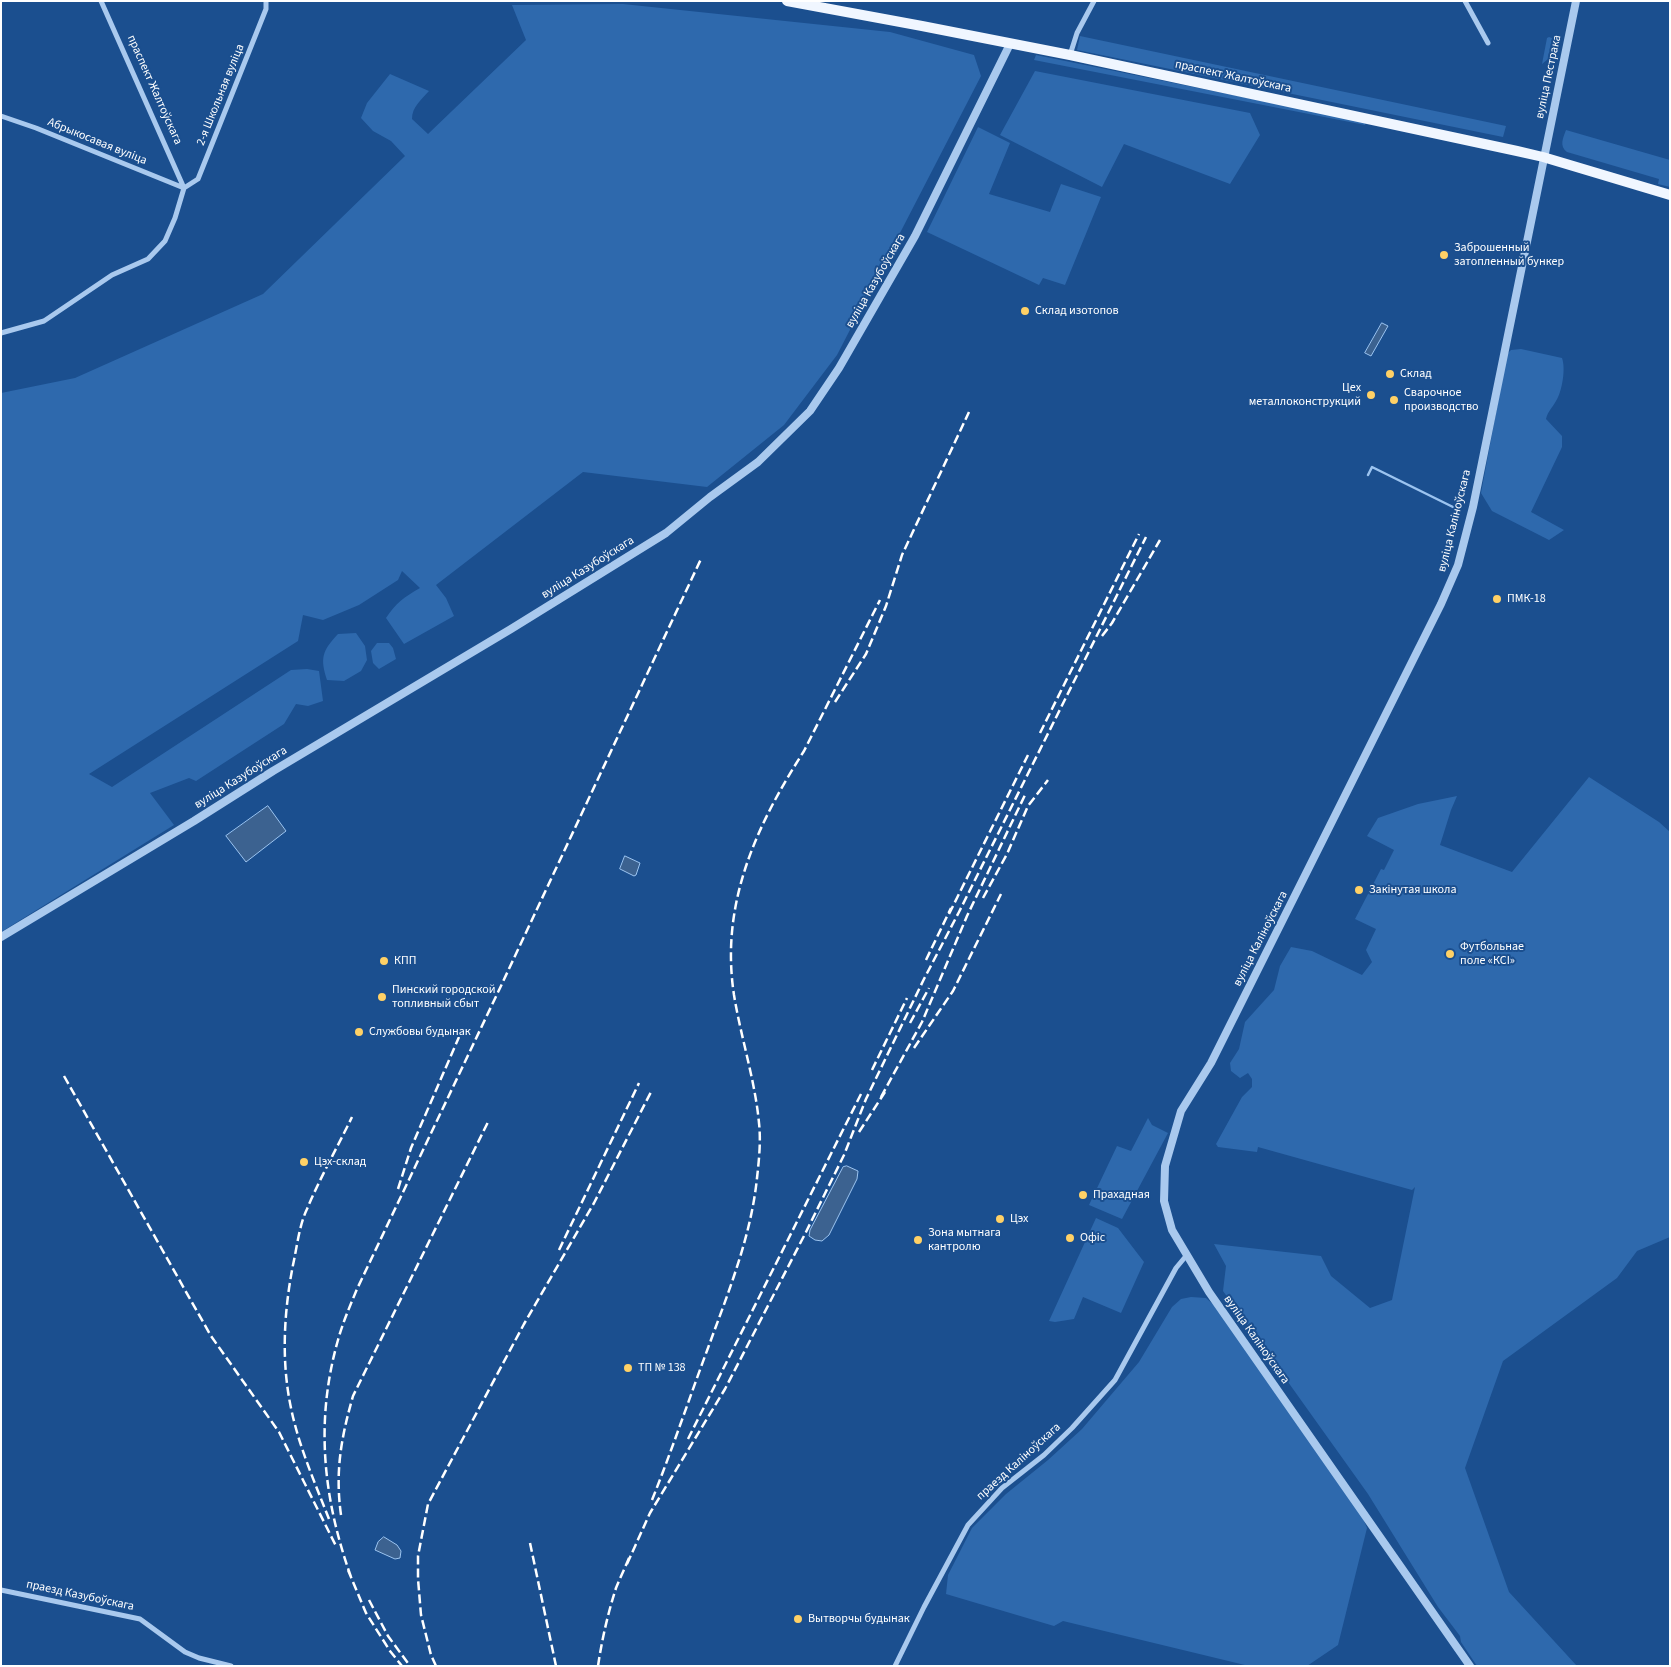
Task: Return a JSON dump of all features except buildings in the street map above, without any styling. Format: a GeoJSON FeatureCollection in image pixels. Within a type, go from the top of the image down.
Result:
{"type":"FeatureCollection","features":[{"type":"Feature","properties":{"kind":"main road","name":"праспект Жалтоўскага"},"geometry":{"type":"LineString","coordinates":[[787,1],[835,6],[1543,157],[1670,195]]}},
{"type":"Feature","properties":{"kind":"street","name":"праспект Жалтоўскага"},"geometry":{"type":"LineString","coordinates":[[102,1],[184,188]]}},
{"type":"Feature","properties":{"kind":"street","name":"2-я Школьная вуліца"},"geometry":{"type":"LineString","coordinates":[[184,188],[198,179],[266,9],[266,1]]}},
{"type":"Feature","properties":{"kind":"street"},"geometry":{"type":"LineString","coordinates":[[1070,55],[1077,34],[1094,1]]}},
{"type":"Feature","properties":{"kind":"street"},"geometry":{"type":"LineString","coordinates":[[1464,1],[1488,43]]}},
{"type":"Feature","properties":{"kind":"street","name":"вуліца Пестрака"},"geometry":{"type":"LineString","coordinates":[[1543,157],[1576,1]]}},
{"type":"Feature","properties":{"kind":"street","name":"вуліца Казубоўскага"},"geometry":{"type":"LineString","coordinates":[[1,937],[658,538],[758,462],[810,411],[839,368],[914,236],[1010,44]]}},
{"type":"Feature","properties":{"kind":"street","name":"Абрыкосавая вуліца"},"geometry":{"type":"LineString","coordinates":[[1,116],[36,128],[184,188]]}},
{"type":"Feature","properties":{"kind":"street","name":"вуліца Каліноўскага"},"geometry":{"type":"LineString","coordinates":[[1470,1666],[1209,1292],[1172,1230],[1163,1191],[1165,1166],[1181,1111],[1211,1063],[1451,583],[1458,565],[1473,507],[1543,157]]}},
{"type":"Feature","properties":{"kind":"street"},"geometry":{"type":"LineString","coordinates":[[1,333],[44,321],[112,275],[148,259],[165,241],[175,218],[184,188]]}},
{"type":"Feature","properties":{"kind":"street","name":"праезд Каліноўскага"},"geometry":{"type":"LineString","coordinates":[[894,1666],[968,1525],[1002,1488],[1051,1449],[1115,1380],[1176,1268],[1186,1256]]}},
{"type":"Feature","properties":{"kind":"street","name":"праезд Казубоўскага"},"geometry":{"type":"LineString","coordinates":[[1,1590],[140,1619],[185,1652],[199,1658],[231,1666]]}},
{"type":"Feature","properties":{"kind":"shaded area"},"geometry":{"type":"Polygon","coordinates":[[[623,4],[890,32],[974,55],[981,76],[837,355],[784,425],[707,487],[583,472],[436,585],[446,598],[454,616],[404,644],[386,618],[393,608],[409,594],[420,588],[402,571],[398,580],[359,605],[323,620],[303,615],[298,641],[89,774],[112,787],[291,670],[307,669],[319,671],[323,701],[308,706],[296,704],[284,724],[196,781],[189,778],[150,793],[174,825],[1,932],[1,393],[75,378],[263,294],[405,156],[391,141],[373,131],[361,118],[367,103],[390,74],[429,91],[415,107],[412,115],[412,119],[428,134],[526,40],[512,5],[623,4]]]}},
{"type":"Feature","properties":{"kind":"shaded area"},"geometry":{"type":"Polygon","coordinates":[[[1080,36],[1506,126],[1503,137],[1077,50],[1080,36]]]}},
{"type":"Feature","properties":{"kind":"shaded area"},"geometry":{"type":"Polygon","coordinates":[[[1547,38],[1552,38],[1548,59],[1542,64],[1547,38]]]}},
{"type":"Feature","properties":{"kind":"shaded area"},"geometry":{"type":"Polygon","coordinates":[[[1036,55],[1366,122],[1365,125],[1034,60],[1036,55]]]}},
{"type":"Feature","properties":{"kind":"shaded area"},"geometry":{"type":"Polygon","coordinates":[[[1035,71],[1250,113],[1260,135],[1230,184],[1124,144],[1102,187],[1000,135],[1035,71]]]}},
{"type":"Feature","properties":{"kind":"shaded area"},"geometry":{"type":"Polygon","coordinates":[[[978,127],[1010,143],[989,194],[1050,212],[1061,184],[1101,197],[1065,285],[1043,278],[1039,285],[927,232],[978,127]]]}},
{"type":"Feature","properties":{"kind":"shaded area"},"geometry":{"type":"Polygon","coordinates":[[[1566,130],[1670,160],[1670,187],[1658,184],[1659,179],[1567,152],[1562,145],[1566,130]]]}},
{"type":"Feature","properties":{"kind":"shaded area"},"geometry":{"type":"Polygon","coordinates":[[[1382,323],[1388,326],[1371,356],[1365,353],[1382,323]]]}},
{"type":"Feature","properties":{"kind":"shaded area"},"geometry":{"type":"Polygon","coordinates":[[[1521,349],[1562,358],[1563,363],[1563,380],[1560,392],[1546,419],[1562,436],[1562,447],[1531,512],[1564,530],[1549,540],[1492,511],[1481,493],[1507,354],[1511,350],[1521,349]]]}},
{"type":"Feature","properties":{"kind":"shaded area"},"geometry":{"type":"Polygon","coordinates":[[[356,633],[365,646],[367,660],[361,671],[344,681],[327,680],[323,660],[329,645],[338,634],[356,633]]]}},
{"type":"Feature","properties":{"kind":"shaded area"},"geometry":{"type":"Polygon","coordinates":[[[377,643],[389,643],[393,648],[396,659],[379,669],[373,663],[371,651],[377,643]]]}},
{"type":"Feature","properties":{"kind":"shaded area"},"geometry":{"type":"Polygon","coordinates":[[[1589,777],[1659,822],[1670,832],[1670,1237],[1637,1251],[1617,1278],[1503,1361],[1465,1468],[1509,1592],[1577,1666],[1477,1666],[1461,1642],[1460,1636],[1438,1607],[1368,1494],[1223,1291],[1226,1266],[1214,1244],[1321,1256],[1331,1276],[1370,1308],[1392,1300],[1415,1187],[1412,1190],[1258,1147],[1257,1152],[1218,1147],[1216,1144],[1242,1097],[1252,1087],[1252,1079],[1248,1073],[1240,1078],[1231,1071],[1230,1063],[1239,1049],[1245,1022],[1274,990],[1280,966],[1291,947],[1312,951],[1362,975],[1372,962],[1366,950],[1376,929],[1355,919],[1381,869],[1384,870],[1394,850],[1367,836],[1378,818],[1418,804],[1457,796],[1440,845],[1512,872],[1589,777]]]}},
{"type":"Feature","properties":{"kind":"shaded area"},"geometry":{"type":"Polygon","coordinates":[[[268,806],[286,831],[246,862],[226,836],[268,806]]]}},
{"type":"Feature","properties":{"kind":"shaded area"},"geometry":{"type":"Polygon","coordinates":[[[625,856],[640,863],[636,875],[634,876],[620,869],[625,856]]]}},
{"type":"Feature","properties":{"kind":"shaded area"},"geometry":{"type":"Polygon","coordinates":[[[1148,1118],[1152,1125],[1168,1133],[1122,1219],[1089,1205],[1117,1146],[1131,1151],[1148,1118]]]}},
{"type":"Feature","properties":{"kind":"shaded area"},"geometry":{"type":"Polygon","coordinates":[[[847,1166],[858,1171],[857,1179],[829,1235],[822,1241],[815,1240],[809,1236],[810,1230],[843,1167],[847,1166]]]}},
{"type":"Feature","properties":{"kind":"shaded area"},"geometry":{"type":"Polygon","coordinates":[[[1096,1218],[1118,1228],[1144,1262],[1121,1313],[1083,1297],[1074,1319],[1049,1321],[1096,1218]]]}},
{"type":"Feature","properties":{"kind":"shaded area"},"geometry":{"type":"Polygon","coordinates":[[[1191,1297],[1206,1298],[1216,1307],[1362,1516],[1367,1528],[1338,1645],[1307,1666],[1249,1666],[1063,1621],[1054,1626],[946,1594],[948,1575],[972,1528],[1006,1494],[1082,1429],[1139,1362],[1172,1307],[1181,1299],[1191,1297]]]}},
{"type":"Feature","properties":{"kind":"shaded area"},"geometry":{"type":"Polygon","coordinates":[[[384,1537],[397,1545],[401,1551],[400,1558],[395,1559],[375,1550],[378,1542],[384,1537]]]}},
{"type":"Feature","properties":{"kind":"waterway"},"geometry":{"type":"LineString","coordinates":[[1368,475],[1372,467],[1455,508]]}},
{"type":"Feature","properties":{"kind":"railway"},"geometry":{"type":"LineString","coordinates":[[835,702],[866,654],[886,606],[902,555],[969,412]]}},
{"type":"Feature","properties":{"kind":"railway"},"geometry":{"type":"LineString","coordinates":[[1040,733],[1139,534]]}},
{"type":"Feature","properties":{"kind":"railway"},"geometry":{"type":"LineString","coordinates":[[627,1564],[650,1513],[725,1389],[805,1234],[844,1155],[866,1099],[924,979],[1146,537]]}},
{"type":"Feature","properties":{"kind":"railway"},"geometry":{"type":"LineString","coordinates":[[1102,636],[1112,623],[1160,540]]}},
{"type":"Feature","properties":{"kind":"railway"},"geometry":{"type":"LineString","coordinates":[[351,1577],[334,1518],[325,1459],[326,1400],[331,1370],[342,1327],[357,1289],[701,559]]}},
{"type":"Feature","properties":{"kind":"railway"},"geometry":{"type":"LineString","coordinates":[[652,1500],[731,1286],[750,1222],[754,1200],[760,1137],[754,1091],[734,995],[731,961],[732,929],[737,898],[757,837],[771,808],[804,751],[880,600]]}},
{"type":"Feature","properties":{"kind":"railway"},"geometry":{"type":"LineString","coordinates":[[949,914],[1028,755]]}},
{"type":"Feature","properties":{"kind":"railway"},"geometry":{"type":"LineString","coordinates":[[983,898],[1007,854],[1028,806],[1048,780]]}},
{"type":"Feature","properties":{"kind":"railway"},"geometry":{"type":"LineString","coordinates":[[881,1097],[922,1022],[967,916],[1025,795]]}},
{"type":"Feature","properties":{"kind":"railway"},"geometry":{"type":"LineString","coordinates":[[914,1048],[953,991],[1001,894]]}},
{"type":"Feature","properties":{"kind":"railway"},"geometry":{"type":"LineString","coordinates":[[926,960],[951,908]]}},
{"type":"Feature","properties":{"kind":"railway"},"geometry":{"type":"LineString","coordinates":[[910,1023],[929,988]]}},
{"type":"Feature","properties":{"kind":"railway"},"geometry":{"type":"LineString","coordinates":[[872,1070],[907,998]]}},
{"type":"Feature","properties":{"kind":"railway"},"geometry":{"type":"LineString","coordinates":[[398,1189],[411,1148],[459,1037]]}},
{"type":"Feature","properties":{"kind":"railway"},"geometry":{"type":"LineString","coordinates":[[64,1076],[211,1336],[279,1432],[337,1548]]}},
{"type":"Feature","properties":{"kind":"railway"},"geometry":{"type":"LineString","coordinates":[[559,1250],[639,1083]]}},
{"type":"Feature","properties":{"kind":"railway"},"geometry":{"type":"LineString","coordinates":[[436,1666],[431,1655],[421,1615],[418,1579],[418,1556],[428,1504],[524,1324],[594,1203],[652,1090]]}},
{"type":"Feature","properties":{"kind":"railway"},"geometry":{"type":"LineString","coordinates":[[688,1439],[862,1092]]}},
{"type":"Feature","properties":{"kind":"railway"},"geometry":{"type":"LineString","coordinates":[[859,1132],[885,1092]]}},
{"type":"Feature","properties":{"kind":"railway"},"geometry":{"type":"LineString","coordinates":[[329,1519],[303,1451],[291,1408],[286,1372],[286,1318],[290,1282],[302,1222],[317,1186],[352,1117]]}},
{"type":"Feature","properties":{"kind":"railway"},"geometry":{"type":"LineString","coordinates":[[341,1515],[339,1499],[340,1455],[353,1396],[488,1122]]}},
{"type":"Feature","properties":{"kind":"railway"},"geometry":{"type":"LineString","coordinates":[[530,1543],[556,1666]]}},
{"type":"Feature","properties":{"kind":"railway"},"geometry":{"type":"LineString","coordinates":[[598,1666],[613,1597],[629,1558]]}},
{"type":"Feature","properties":{"kind":"railway"},"geometry":{"type":"LineString","coordinates":[[348,1570],[366,1613],[402,1666]]}},
{"type":"Feature","properties":{"kind":"railway"},"geometry":{"type":"LineString","coordinates":[[369,1600],[388,1636],[410,1666]]}},
{"type":"Feature","properties":{"kind":"place","name":"Заброшенный затопленный бункер"},"geometry":{"type":"Point","coordinates":[1444,255]}},
{"type":"Feature","properties":{"kind":"place","name":"Склад изотопов"},"geometry":{"type":"Point","coordinates":[1025,311]}},
{"type":"Feature","properties":{"kind":"place","name":"Склад"},"geometry":{"type":"Point","coordinates":[1390,374]}},
{"type":"Feature","properties":{"kind":"place","name":"Цех металлоконструкций"},"geometry":{"type":"Point","coordinates":[1371,395]}},
{"type":"Feature","properties":{"kind":"place","name":"Сварочное производство"},"geometry":{"type":"Point","coordinates":[1394,400]}},
{"type":"Feature","properties":{"kind":"place","name":"ПМК-18"},"geometry":{"type":"Point","coordinates":[1497,599]}},
{"type":"Feature","properties":{"kind":"place","name":"Закінутая школа"},"geometry":{"type":"Point","coordinates":[1359,890]}},
{"type":"Feature","properties":{"kind":"place","name":"Футбольнае поле «КСІ»"},"geometry":{"type":"Point","coordinates":[1450,954]}},
{"type":"Feature","properties":{"kind":"place","name":"КПП"},"geometry":{"type":"Point","coordinates":[384,961]}},
{"type":"Feature","properties":{"kind":"place","name":"Пинский городской топливный сбыт"},"geometry":{"type":"Point","coordinates":[382,997]}},
{"type":"Feature","properties":{"kind":"place","name":"Службовы будынак"},"geometry":{"type":"Point","coordinates":[359,1032]}},
{"type":"Feature","properties":{"kind":"place","name":"Цэх-склад"},"geometry":{"type":"Point","coordinates":[304,1162]}},
{"type":"Feature","properties":{"kind":"place","name":"Прахадная"},"geometry":{"type":"Point","coordinates":[1083,1195]}},
{"type":"Feature","properties":{"kind":"place","name":"Цэх"},"geometry":{"type":"Point","coordinates":[1000,1219]}},
{"type":"Feature","properties":{"kind":"place","name":"Офіс"},"geometry":{"type":"Point","coordinates":[1070,1238]}},
{"type":"Feature","properties":{"kind":"place","name":"Зона мытнага кантролю"},"geometry":{"type":"Point","coordinates":[918,1240]}},
{"type":"Feature","properties":{"kind":"place","name":"ТП № 138"},"geometry":{"type":"Point","coordinates":[628,1368]}},
{"type":"Feature","properties":{"kind":"place","name":"Вытворчы будынак"},"geometry":{"type":"Point","coordinates":[798,1619]}}]}
